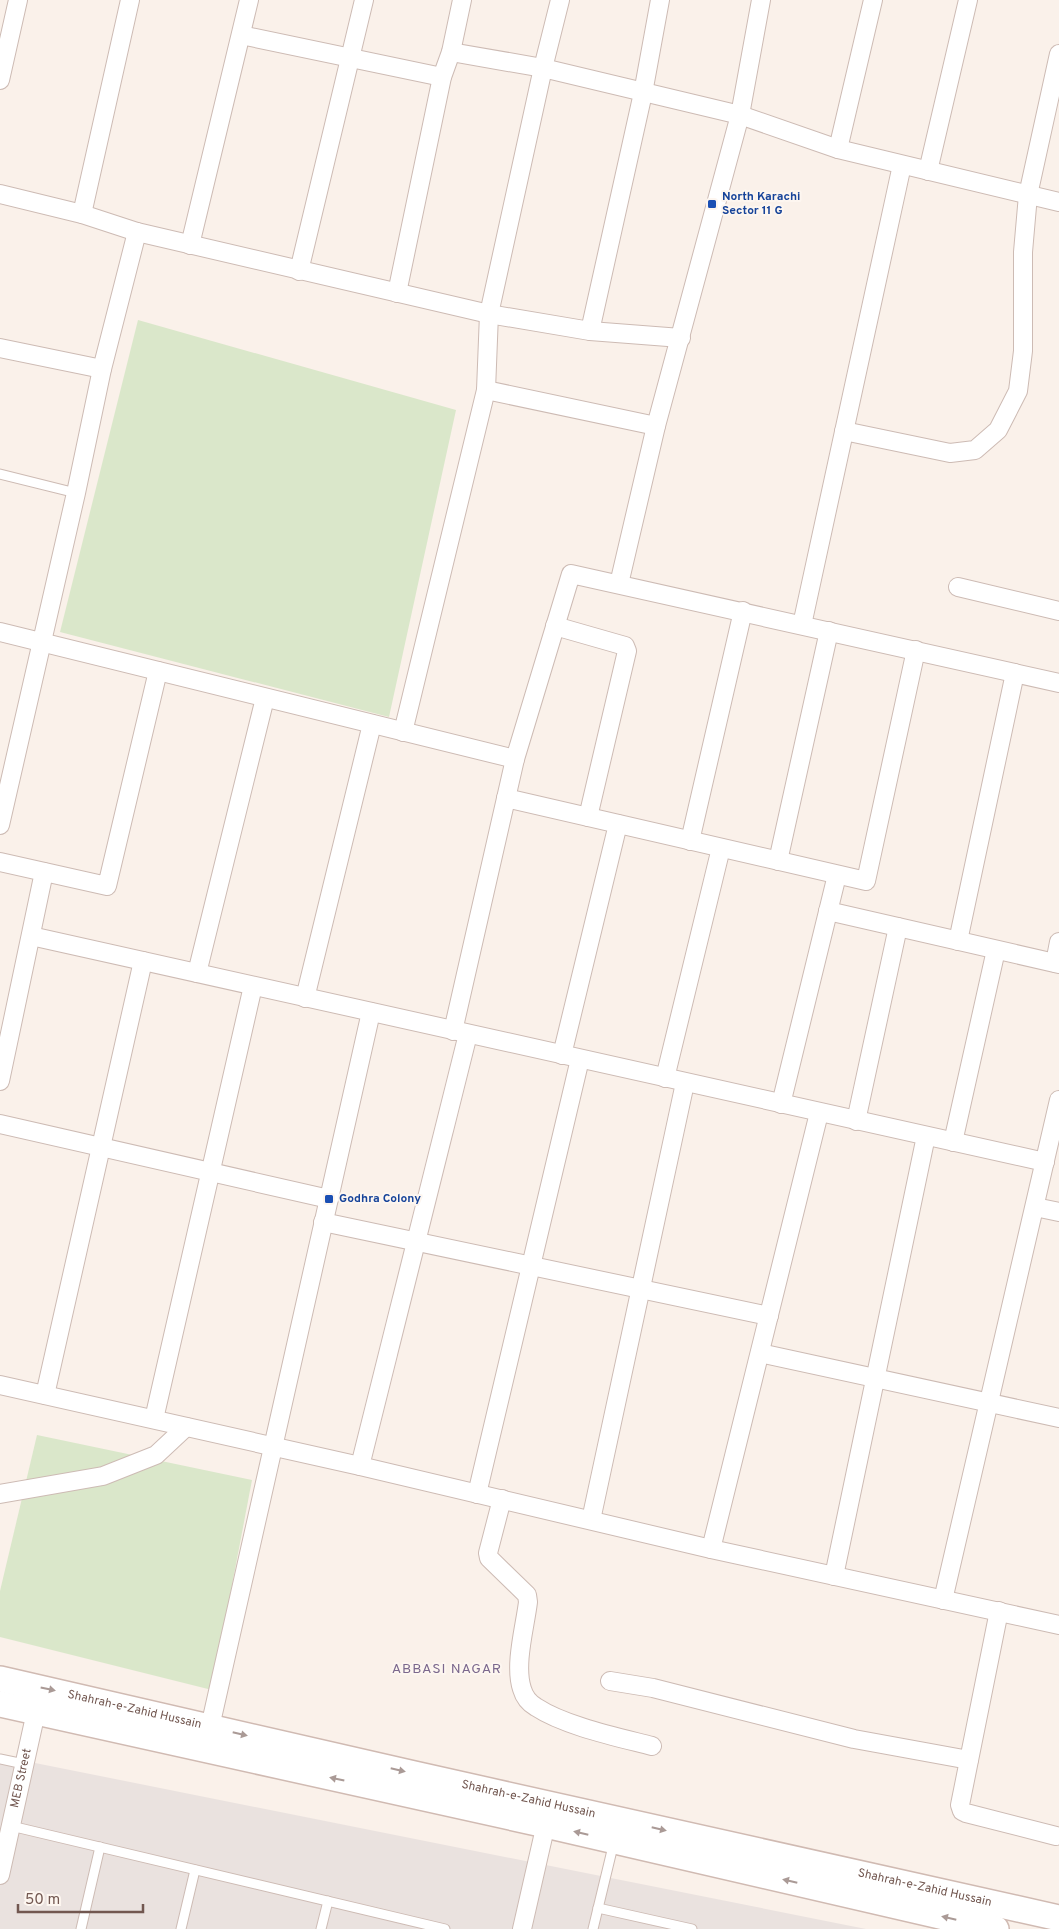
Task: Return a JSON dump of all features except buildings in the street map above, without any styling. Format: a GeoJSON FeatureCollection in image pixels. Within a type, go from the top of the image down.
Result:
{"type":"FeatureCollection","features":[{"type":"Feature","properties":{"kind":"main road","name":"Shahrah-e-Zahid Hussain"},"geometry":{"type":"LineString","coordinates":[[0,1679],[210,1727],[548,1815]]}},
{"type":"Feature","properties":{"kind":"main road","name":"Shahrah-e-Zahid Hussain"},"geometry":{"type":"LineString","coordinates":[[0,1704],[1059,1918]]}},
{"type":"Feature","properties":{"kind":"main road","name":"Shahrah-e-Zahid Hussain"},"geometry":{"type":"LineString","coordinates":[[617,1830],[996,1929]]}},
{"type":"Feature","properties":{"kind":"street"},"geometry":{"type":"LineString","coordinates":[[0,80],[18,0]]}},
{"type":"Feature","properties":{"kind":"street"},"geometry":{"type":"LineString","coordinates":[[82,214],[130,0]]}},
{"type":"Feature","properties":{"kind":"street"},"geometry":{"type":"LineString","coordinates":[[190,245],[248,0]]}},
{"type":"Feature","properties":{"kind":"street"},"geometry":{"type":"LineString","coordinates":[[299,271],[364,0]]}},
{"type":"Feature","properties":{"kind":"street"},"geometry":{"type":"LineString","coordinates":[[397,293],[442,77],[451,52],[462,0]]}},
{"type":"Feature","properties":{"kind":"street"},"geometry":{"type":"LineString","coordinates":[[403,732],[486,390],[489,314],[543,68],[560,0]]}},
{"type":"Feature","properties":{"kind":"street"},"geometry":{"type":"LineString","coordinates":[[590,331],[643,93],[660,0]]}},
{"type":"Feature","properties":{"kind":"street"},"geometry":{"type":"LineString","coordinates":[[619,584],[656,426],[740,115],[761,0]]}},
{"type":"Feature","properties":{"kind":"street"},"geometry":{"type":"LineString","coordinates":[[838,149],[873,0]]}},
{"type":"Feature","properties":{"kind":"street"},"geometry":{"type":"LineString","coordinates":[[928,171],[968,0]]}},
{"type":"Feature","properties":{"kind":"street"},"geometry":{"type":"LineString","coordinates":[[241,34],[442,77]]}},
{"type":"Feature","properties":{"kind":"street"},"geometry":{"type":"LineString","coordinates":[[451,52],[543,68],[740,115],[838,149],[1059,202]]}},
{"type":"Feature","properties":{"kind":"street"},"geometry":{"type":"LineString","coordinates":[[844,431],[950,454],[975,450],[998,430],[1018,391],[1024,351],[1023,252],[1028,195],[1059,54]]}},
{"type":"Feature","properties":{"kind":"street"},"geometry":{"type":"LineString","coordinates":[[802,625],[902,164]]}},
{"type":"Feature","properties":{"kind":"street"},"geometry":{"type":"LineString","coordinates":[[0,194],[82,214],[137,232],[489,314],[590,331],[681,338]]}},
{"type":"Feature","properties":{"kind":"street"},"geometry":{"type":"LineString","coordinates":[[0,825],[76,493],[102,368],[137,232]]}},
{"type":"Feature","properties":{"kind":"street"},"geometry":{"type":"LineString","coordinates":[[0,348],[102,368]]}},
{"type":"Feature","properties":{"kind":"street"},"geometry":{"type":"LineString","coordinates":[[486,390],[656,426]]}},
{"type":"Feature","properties":{"kind":"street"},"geometry":{"type":"LineString","coordinates":[[360,1466],[416,1242],[515,759],[571,574],[1059,683]]}},
{"type":"Feature","properties":{"kind":"street"},"geometry":{"type":"LineString","coordinates":[[958,587],[1059,611]]}},
{"type":"Feature","properties":{"kind":"street"},"geometry":{"type":"LineString","coordinates":[[690,841],[743,611]]}},
{"type":"Feature","properties":{"kind":"street"},"geometry":{"type":"LineString","coordinates":[[555,626],[625,646],[627,651],[588,817]]}},
{"type":"Feature","properties":{"kind":"street"},"geometry":{"type":"LineString","coordinates":[[778,861],[829,631]]}},
{"type":"Feature","properties":{"kind":"street"},"geometry":{"type":"LineString","coordinates":[[0,632],[515,759]]}},
{"type":"Feature","properties":{"kind":"street"},"geometry":{"type":"LineString","coordinates":[[506,798],[866,881],[916,650]]}},
{"type":"Feature","properties":{"kind":"street"},"geometry":{"type":"LineString","coordinates":[[0,862],[106,886],[158,671]]}},
{"type":"Feature","properties":{"kind":"street"},"geometry":{"type":"LineString","coordinates":[[958,941],[1015,673]]}},
{"type":"Feature","properties":{"kind":"street"},"geometry":{"type":"LineString","coordinates":[[197,973],[265,698]]}},
{"type":"Feature","properties":{"kind":"street"},"geometry":{"type":"LineString","coordinates":[[305,998],[372,724]]}},
{"type":"Feature","properties":{"kind":"street"},"geometry":{"type":"LineString","coordinates":[[562,1055],[618,824]]}},
{"type":"Feature","properties":{"kind":"street"},"geometry":{"type":"LineString","coordinates":[[665,1078],[721,848]]}},
{"type":"Feature","properties":{"kind":"street"},"geometry":{"type":"LineString","coordinates":[[0,1081],[44,872]]}},
{"type":"Feature","properties":{"kind":"street"},"geometry":{"type":"LineString","coordinates":[[781,1104],[837,875]]}},
{"type":"Feature","properties":{"kind":"street"},"geometry":{"type":"LineString","coordinates":[[828,911],[1057,963],[1059,942]]}},
{"type":"Feature","properties":{"kind":"street"},"geometry":{"type":"LineString","coordinates":[[856,1121],[898,927]]}},
{"type":"Feature","properties":{"kind":"street"},"geometry":{"type":"LineString","coordinates":[[31,936],[819,1113],[1046,1162]]}},
{"type":"Feature","properties":{"kind":"street"},"geometry":{"type":"LineString","coordinates":[[953,1142],[996,950]]}},
{"type":"Feature","properties":{"kind":"street"},"geometry":{"type":"LineString","coordinates":[[46,1395],[143,961]]}},
{"type":"Feature","properties":{"kind":"street"},"geometry":{"type":"LineString","coordinates":[[154,1419],[253,986]]}},
{"type":"Feature","properties":{"kind":"street"},"geometry":{"type":"LineString","coordinates":[[210,1727],[371,1012]]}},
{"type":"Feature","properties":{"kind":"street"},"geometry":{"type":"LineString","coordinates":[[477,1494],[580,1059]]}},
{"type":"Feature","properties":{"kind":"street"},"geometry":{"type":"LineString","coordinates":[[591,1520],[685,1082]]}},
{"type":"Feature","properties":{"kind":"street"},"geometry":{"type":"LineString","coordinates":[[943,1600],[1059,1100]]}},
{"type":"Feature","properties":{"kind":"street"},"geometry":{"type":"LineString","coordinates":[[711,1549],[819,1113]]}},
{"type":"Feature","properties":{"kind":"street"},"geometry":{"type":"LineString","coordinates":[[0,1124],[330,1199]]}},
{"type":"Feature","properties":{"kind":"street"},"geometry":{"type":"LineString","coordinates":[[834,1576],[926,1136]]}},
{"type":"Feature","properties":{"kind":"street"},"geometry":{"type":"LineString","coordinates":[[1035,1207],[1059,1212]]}},
{"type":"Feature","properties":{"kind":"street"},"geometry":{"type":"LineString","coordinates":[[324,1222],[769,1316]]}},
{"type":"Feature","properties":{"kind":"street"},"geometry":{"type":"LineString","coordinates":[[760,1353],[1059,1418]]}},
{"type":"Feature","properties":{"kind":"street"},"geometry":{"type":"LineString","coordinates":[[0,1385],[360,1466],[711,1549],[1059,1624]]}},
{"type":"Feature","properties":{"kind":"street"},"geometry":{"type":"LineString","coordinates":[[0,1494],[102,1476],[156,1455],[186,1427]]}},
{"type":"Feature","properties":{"kind":"street"},"geometry":{"type":"LineString","coordinates":[[502,1500],[488,1553],[492,1562],[527,1595],[528,1602],[519,1668],[525,1697],[534,1706],[553,1716],[612,1736],[652,1746]]}},
{"type":"Feature","properties":{"kind":"street"},"geometry":{"type":"LineString","coordinates":[[999,1612],[960,1805],[962,1811],[1056,1836]]}},
{"type":"Feature","properties":{"kind":"street"},"geometry":{"type":"LineString","coordinates":[[610,1682],[653,1688],[854,1739],[969,1760]]}},
{"type":"Feature","properties":{"kind":"street","name":"MEB Street"},"geometry":{"type":"LineString","coordinates":[[0,1875],[36,1712]]}},
{"type":"Feature","properties":{"kind":"street"},"geometry":{"type":"LineString","coordinates":[[522,1929],[548,1815]]}},
{"type":"Feature","properties":{"kind":"lane"},"geometry":{"type":"LineString","coordinates":[[0,474],[76,493]]}},
{"type":"Feature","properties":{"kind":"lane"},"geometry":{"type":"LineString","coordinates":[[0,1759],[24,1764]]}},
{"type":"Feature","properties":{"kind":"lane"},"geometry":{"type":"LineString","coordinates":[[11,1826],[328,1901],[429,1927],[445,1929]]}},
{"type":"Feature","properties":{"kind":"lane"},"geometry":{"type":"LineString","coordinates":[[593,1929],[617,1830]]}},
{"type":"Feature","properties":{"kind":"lane"},"geometry":{"type":"LineString","coordinates":[[81,1929],[100,1847]]}},
{"type":"Feature","properties":{"kind":"lane"},"geometry":{"type":"LineString","coordinates":[[181,1929],[195,1870]]}},
{"type":"Feature","properties":{"kind":"lane"},"geometry":{"type":"LineString","coordinates":[[321,1929],[328,1901]]}},
{"type":"Feature","properties":{"kind":"lane"},"geometry":{"type":"LineString","coordinates":[[598,1908],[692,1929]]}},
{"type":"Feature","properties":{"kind":"shaded area"},"geometry":{"type":"Polygon","coordinates":[[[0,1756],[866,1929],[0,1929],[0,1756]]]}},
{"type":"Feature","properties":{"kind":"green space"},"geometry":{"type":"Polygon","coordinates":[[[138,320],[456,410],[389,717],[60,632],[138,320]]]}},
{"type":"Feature","properties":{"kind":"green space"},"geometry":{"type":"Polygon","coordinates":[[[37,1435],[252,1480],[212,1690],[0,1637],[0,1591],[37,1435]]]}},
{"type":"Feature","properties":{"kind":"place","name":"North Karachi Sector 11 G"},"geometry":{"type":"Point","coordinates":[712,204]}},
{"type":"Feature","properties":{"kind":"place","name":"Godhra Colony"},"geometry":{"type":"Point","coordinates":[329,1199]}},
{"type":"Feature","properties":{"kind":"district","name":"ABBASI NAGAR"},"geometry":{"type":"Point","coordinates":[447,1669]}}]}
